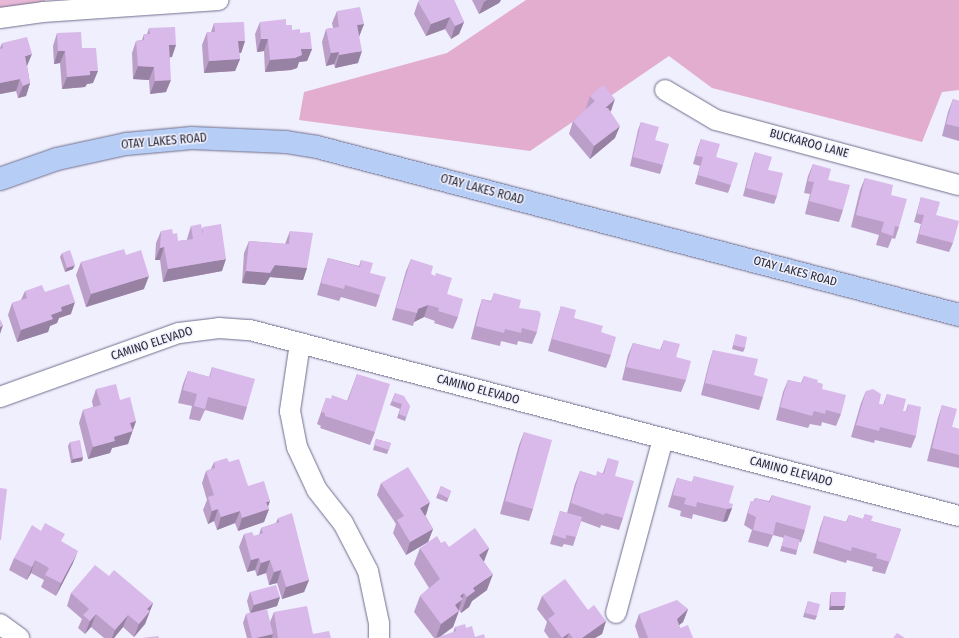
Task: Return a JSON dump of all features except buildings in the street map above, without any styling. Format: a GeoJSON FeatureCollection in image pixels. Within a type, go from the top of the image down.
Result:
{"type":"FeatureCollection","features":[{"type":"Feature","properties":{"kind":"main road","name":"OTAY LAKES ROAD"},"geometry":{"type":"LineString","coordinates":[[0,179],[57,159],[126,144],[192,138],[286,142],[317,147],[959,315]]}},
{"type":"Feature","properties":{"kind":"street"},"geometry":{"type":"LineString","coordinates":[[0,18],[43,12],[218,0]]}},
{"type":"Feature","properties":{"kind":"street","name":"BUCKAROO LANE"},"geometry":{"type":"LineString","coordinates":[[665,90],[716,120],[959,185]]}},
{"type":"Feature","properties":{"kind":"street","name":"CAMINO ELEVADO"},"geometry":{"type":"LineString","coordinates":[[0,397],[160,339],[192,331],[219,328],[242,329],[959,516]]}},
{"type":"Feature","properties":{"kind":"street"},"geometry":{"type":"LineString","coordinates":[[300,343],[290,411],[297,446],[317,490],[343,523],[368,571],[379,622],[379,638]]}},
{"type":"Feature","properties":{"kind":"street"},"geometry":{"type":"LineString","coordinates":[[616,613],[664,439]]}},
{"type":"Feature","properties":{"kind":"street"},"geometry":{"type":"LineString","coordinates":[[0,624],[19,638]]}},
{"type":"Feature","properties":{"kind":"shaded area"},"geometry":{"type":"Polygon","coordinates":[[[0,0],[45,0],[45,10],[0,22],[0,0]]]}},
{"type":"Feature","properties":{"kind":"shaded area"},"geometry":{"type":"Polygon","coordinates":[[[526,0],[959,0],[959,90],[942,92],[922,142],[712,88],[669,56],[530,151],[299,120],[304,92],[447,53],[526,0]]]}}]}
